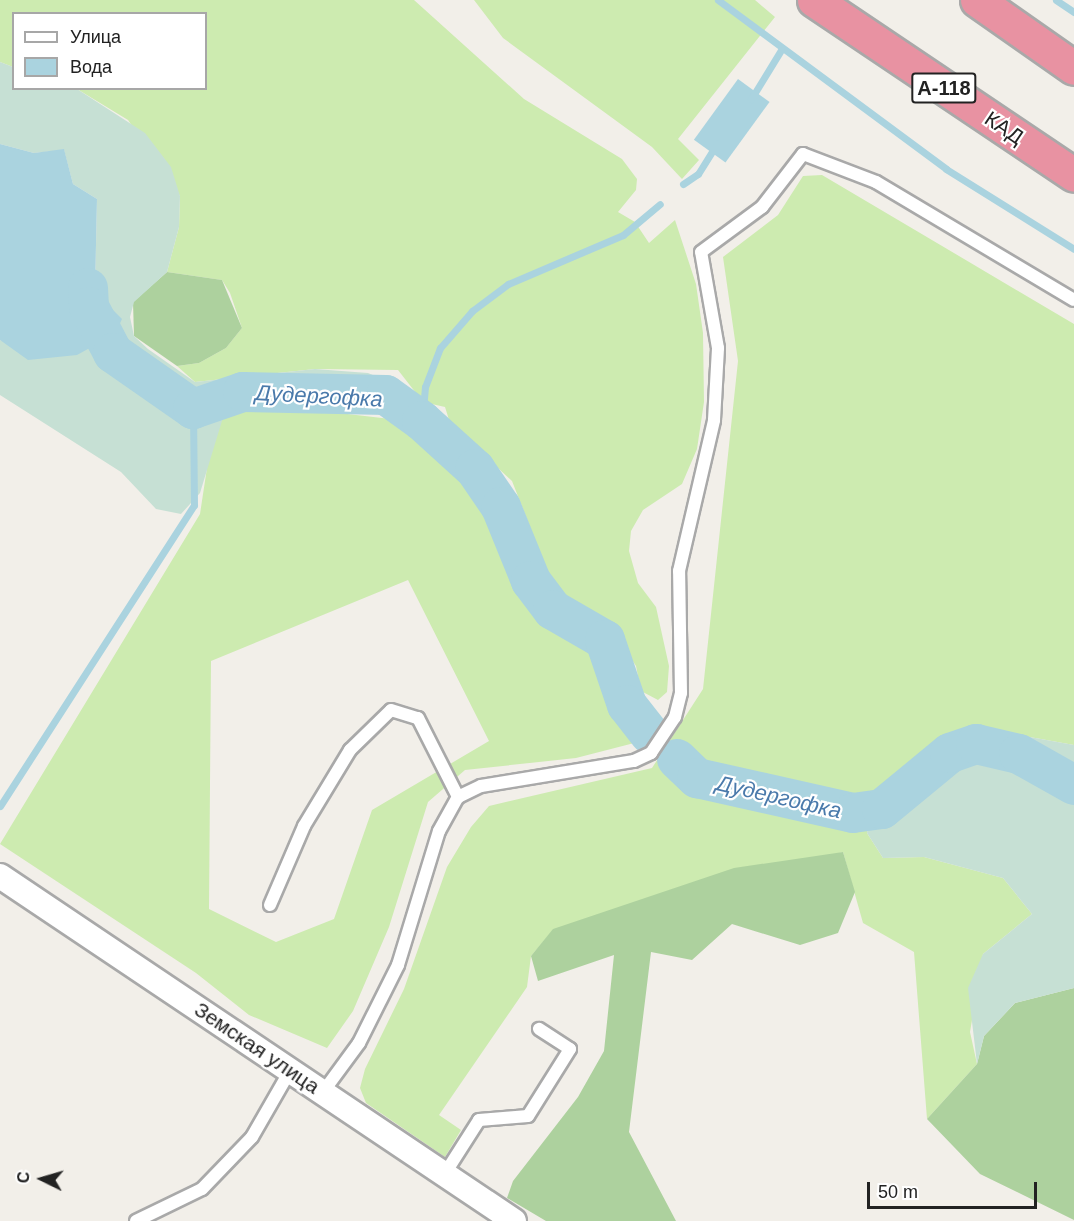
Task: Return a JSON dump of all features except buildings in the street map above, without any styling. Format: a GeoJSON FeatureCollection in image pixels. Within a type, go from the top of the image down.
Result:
{"type":"FeatureCollection","features":[{"type":"Feature","properties":{"kind":"highway","name":"КАД"},"geometry":{"type":"LineString","coordinates":[[814,0],[1074,175]]}},
{"type":"Feature","properties":{"kind":"highway"},"geometry":{"type":"LineString","coordinates":[[977,0],[1074,68]]}},
{"type":"Feature","properties":{"kind":"street","name":"Земская улица"},"geometry":{"type":"LineString","coordinates":[[0,876],[514,1221]]}},
{"type":"Feature","properties":{"kind":"lane"},"geometry":{"type":"LineString","coordinates":[[323,1092],[359,1043],[398,965],[439,831],[458,797],[481,786],[634,761],[664,738],[681,693],[679,571],[714,420],[718,348],[701,252],[762,207],[803,154],[876,182],[1074,300]]}},
{"type":"Feature","properties":{"kind":"lane"},"geometry":{"type":"LineString","coordinates":[[270,905],[304,826],[350,750],[392,710],[418,718],[458,797]]}},
{"type":"Feature","properties":{"kind":"lane"},"geometry":{"type":"LineString","coordinates":[[444,1175],[479,1120],[528,1116],[570,1049],[539,1029]]}},
{"type":"Feature","properties":{"kind":"lane"},"geometry":{"type":"LineString","coordinates":[[136,1221],[201,1190],[252,1137],[290,1071]]}},
{"type":"Feature","properties":{"kind":"green space"},"geometry":{"type":"Polygon","coordinates":[[[0,0],[414,0],[524,99],[622,159],[637,179],[636,190],[618,212],[635,222],[649,243],[675,220],[696,284],[703,333],[704,402],[697,449],[682,484],[643,510],[631,531],[629,551],[638,583],[656,607],[669,666],[667,692],[658,700],[641,691],[636,666],[608,623],[567,598],[550,578],[512,481],[450,423],[445,407],[423,402],[398,370],[315,369],[195,382],[177,366],[199,363],[226,348],[242,328],[230,293],[222,280],[167,272],[179,227],[180,196],[128,120],[79,90],[207,90],[207,12],[12,12],[12,67],[0,62],[0,0]]]}},
{"type":"Feature","properties":{"kind":"green space"},"geometry":{"type":"Polygon","coordinates":[[[474,0],[755,0],[775,17],[678,139],[699,160],[682,179],[652,147],[503,38],[474,0]]]}},
{"type":"Feature","properties":{"kind":"green space"},"geometry":{"type":"Polygon","coordinates":[[[0,62],[12,67],[12,90],[79,90],[145,133],[171,167],[180,196],[179,227],[167,272],[134,302],[130,317],[134,336],[148,349],[195,382],[315,369],[368,373],[399,386],[415,402],[404,414],[344,401],[225,411],[200,493],[181,514],[156,509],[121,472],[0,395],[0,340],[5,342],[95,292],[97,199],[73,184],[64,150],[34,153],[0,144],[0,62]]]}},
{"type":"Feature","properties":{"kind":"green space"},"geometry":{"type":"Polygon","coordinates":[[[822,175],[1074,324],[1074,745],[1003,732],[935,749],[873,801],[867,833],[883,858],[924,857],[1003,878],[1032,914],[983,954],[970,1032],[977,1064],[927,1119],[914,952],[863,923],[843,852],[553,930],[531,956],[527,987],[439,1115],[461,1130],[445,1157],[366,1103],[360,1088],[365,1069],[404,989],[447,867],[471,827],[489,806],[652,768],[703,689],[738,361],[723,257],[778,215],[803,176],[822,175]]]}},
{"type":"Feature","properties":{"kind":"green space"},"geometry":{"type":"Polygon","coordinates":[[[167,272],[222,280],[242,328],[226,348],[199,363],[177,366],[134,336],[133,302],[167,272]]]}},
{"type":"Feature","properties":{"kind":"green space"},"geometry":{"type":"Polygon","coordinates":[[[279,406],[399,420],[452,462],[486,508],[520,582],[550,628],[601,652],[618,707],[642,741],[576,758],[465,770],[428,802],[389,927],[353,1011],[327,1048],[249,1015],[196,973],[0,844],[200,514],[210,448],[225,411],[279,406]],[[408,580],[211,661],[209,909],[276,942],[334,919],[372,810],[489,741],[408,580]]]}},
{"type":"Feature","properties":{"kind":"green space"},"geometry":{"type":"Polygon","coordinates":[[[1003,732],[1074,745],[1074,988],[1015,1003],[984,1036],[977,1064],[968,988],[983,954],[1032,914],[1003,878],[924,857],[883,858],[867,833],[873,801],[935,749],[965,736],[1003,732]]]}},
{"type":"Feature","properties":{"kind":"green space"},"geometry":{"type":"Polygon","coordinates":[[[843,852],[855,892],[838,933],[800,945],[732,924],[692,960],[651,952],[629,1132],[676,1221],[546,1221],[507,1198],[513,1181],[578,1097],[604,1051],[614,955],[538,981],[531,956],[553,929],[734,868],[843,852]]]}},
{"type":"Feature","properties":{"kind":"green space"},"geometry":{"type":"Polygon","coordinates":[[[1074,988],[1074,1220],[980,1174],[927,1119],[977,1064],[984,1036],[1015,1003],[1074,988]]]}},
{"type":"Feature","properties":{"kind":"water"},"geometry":{"type":"Polygon","coordinates":[[[738,79],[770,102],[725,163],[694,140],[738,79]]]}},
{"type":"Feature","properties":{"kind":"water"},"geometry":{"type":"Polygon","coordinates":[[[0,144],[34,153],[64,149],[73,184],[97,199],[95,292],[122,319],[115,334],[77,355],[28,360],[0,340],[0,144]]]}},
{"type":"Feature","properties":{"kind":"waterway"},"geometry":{"type":"LineString","coordinates":[[718,0],[946,169],[1074,249]]}},
{"type":"Feature","properties":{"kind":"waterway"},"geometry":{"type":"LineString","coordinates":[[1056,0],[1074,12]]}},
{"type":"Feature","properties":{"kind":"waterway"},"geometry":{"type":"LineString","coordinates":[[751,99],[781,50]]}},
{"type":"Feature","properties":{"kind":"waterway"},"geometry":{"type":"LineString","coordinates":[[683,184],[698,174],[717,144]]}},
{"type":"Feature","properties":{"kind":"waterway"},"geometry":{"type":"LineString","coordinates":[[422,421],[425,387],[440,348],[472,311],[508,284],[623,235],[660,204]]}},
{"type":"Feature","properties":{"kind":"waterway","name":"Дудергофка"},"geometry":{"type":"LineString","coordinates":[[88,288],[89,307],[113,353],[193,409],[243,392],[386,395],[422,421],[475,469],[501,507],[531,581],[553,610],[605,640],[627,705],[650,734]]}},
{"type":"Feature","properties":{"kind":"waterway"},"geometry":{"type":"LineString","coordinates":[[0,806],[194,505],[193,409]]}},
{"type":"Feature","properties":{"kind":"waterway","name":"Дудергофка"},"geometry":{"type":"LineString","coordinates":[[677,759],[697,778],[853,813],[882,809],[950,753],[976,744],[1019,754],[1074,785]]}}]}
